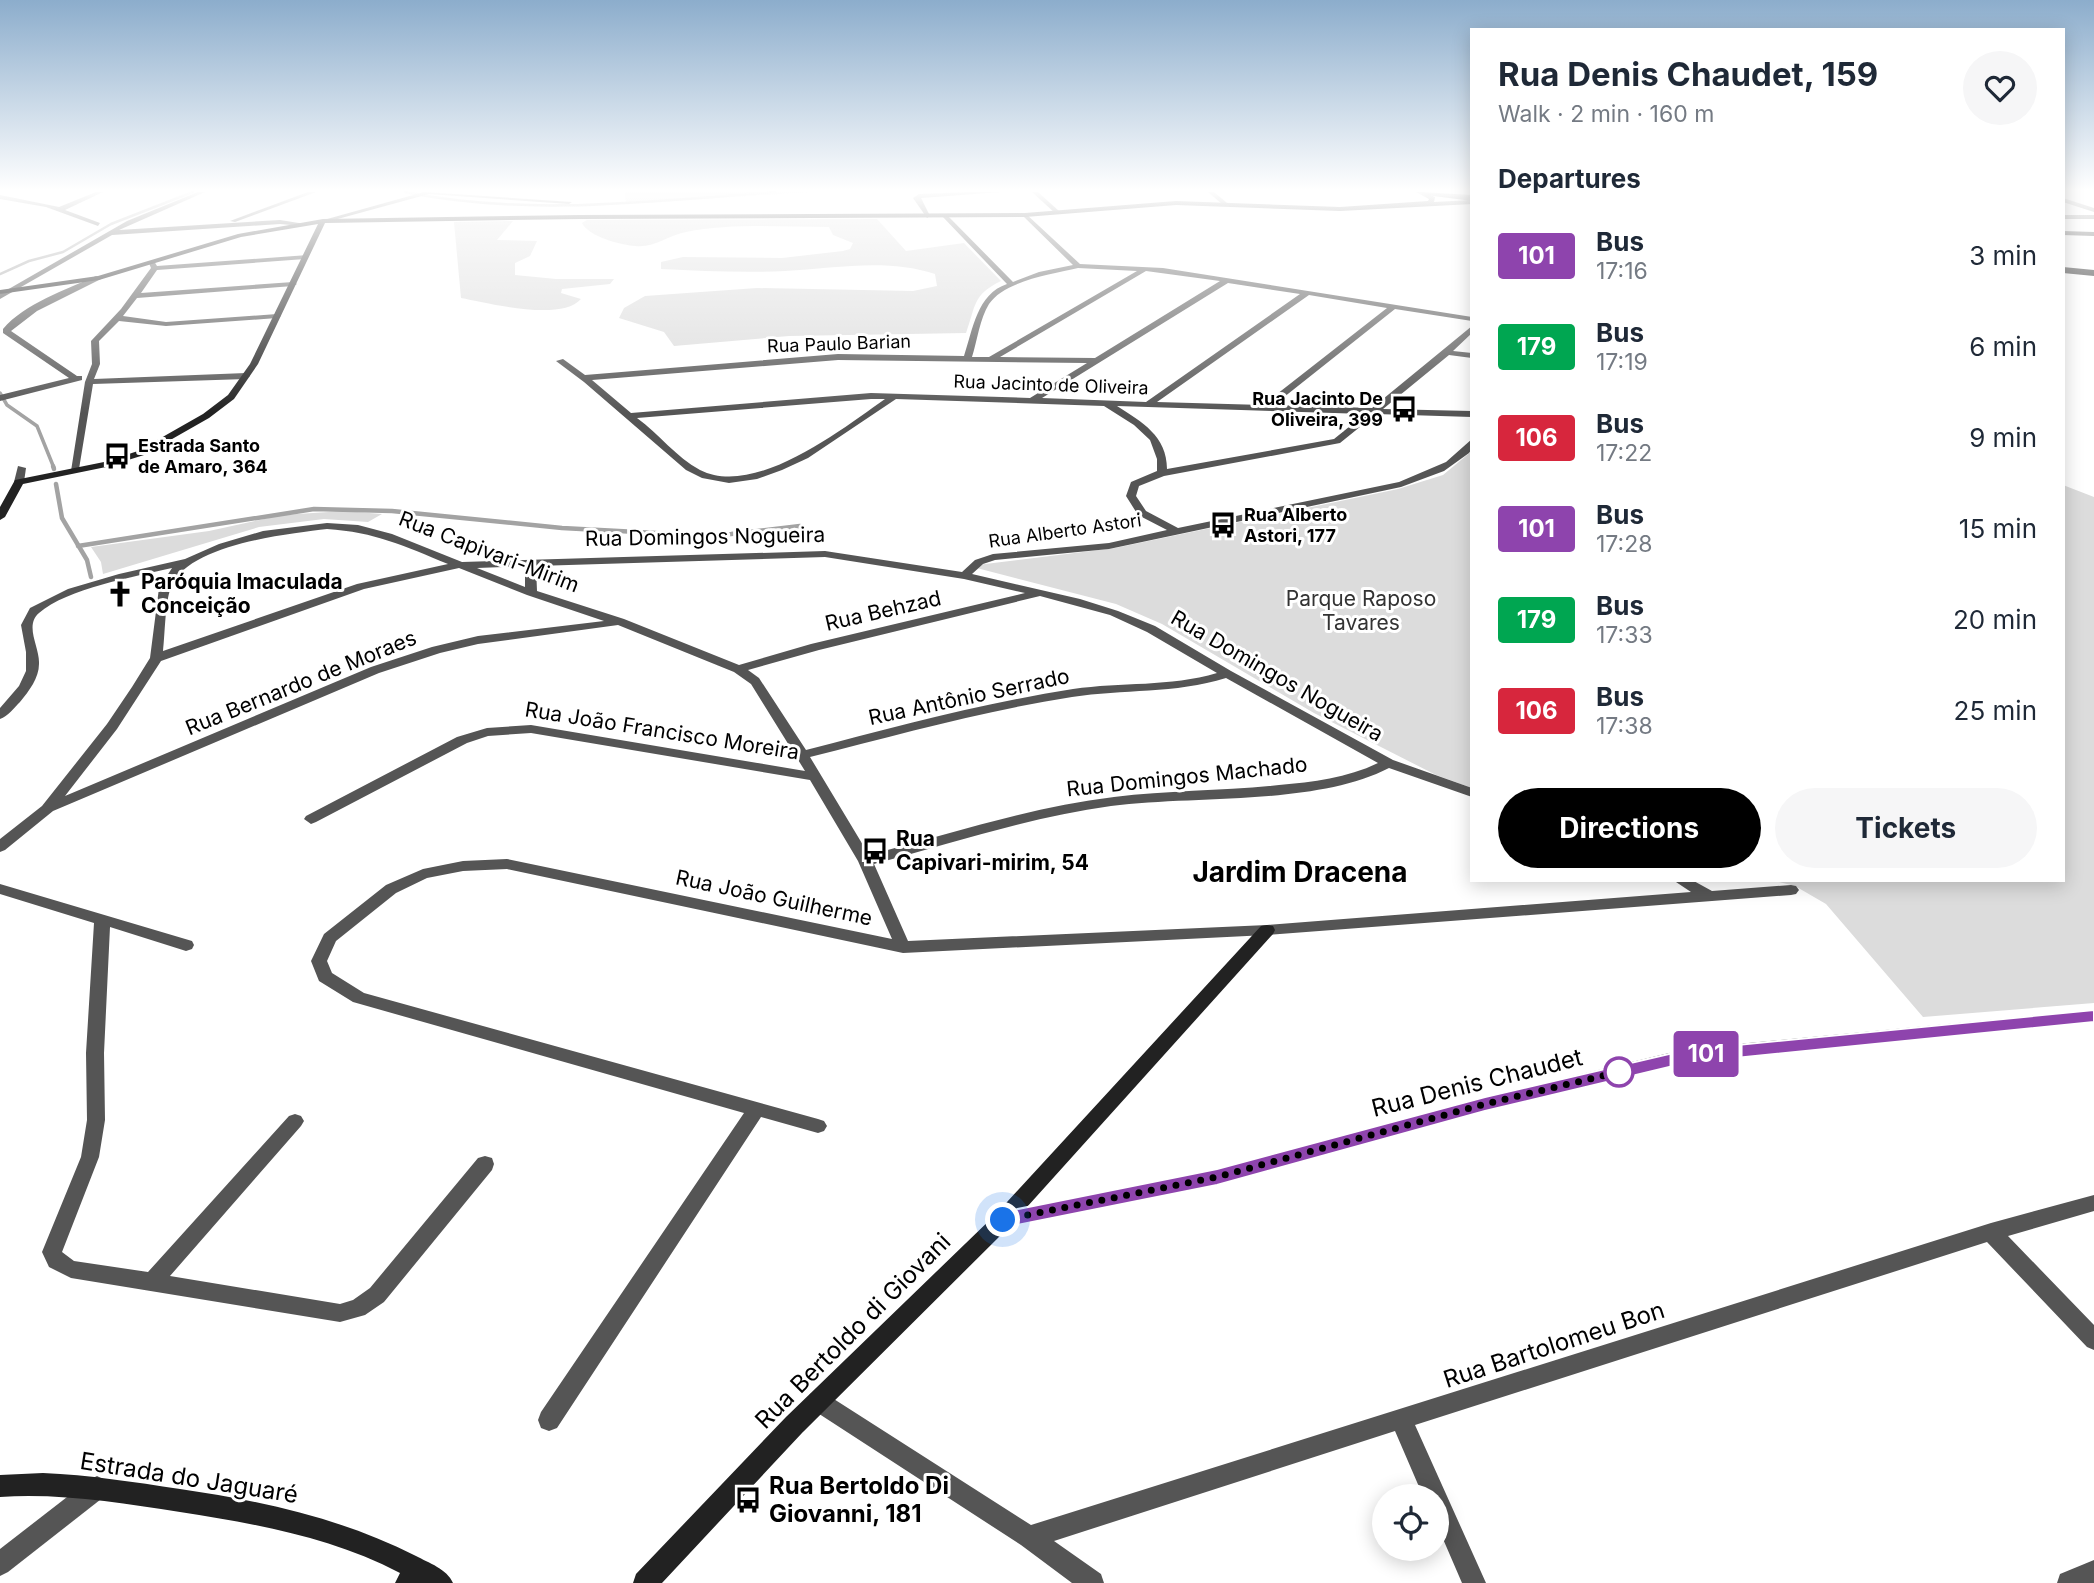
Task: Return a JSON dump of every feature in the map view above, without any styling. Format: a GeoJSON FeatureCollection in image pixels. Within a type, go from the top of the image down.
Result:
{"type":"FeatureCollection","features":[{"type":"Feature","properties":{"kind":"highway"},"geometry":{"type":"LineString","coordinates":[[2065,270],[2094,273]]}},
{"type":"Feature","properties":{"kind":"street"},"geometry":{"type":"LineString","coordinates":[[0,297],[50,266]]}},
{"type":"Feature","properties":{"kind":"street"},"geometry":{"type":"LineString","coordinates":[[5,292],[99,278],[153,266]]}},
{"type":"Feature","properties":{"kind":"street"},"geometry":{"type":"LineString","coordinates":[[74,469],[90,379],[96,365],[95,341],[135,296],[153,266]]}},
{"type":"Feature","properties":{"kind":"street"},"geometry":{"type":"LineString","coordinates":[[19,482],[127,458],[162,442],[223,404],[246,376],[301,266]]}},
{"type":"Feature","properties":{"kind":"street"},"geometry":{"type":"LineString","coordinates":[[993,266],[1010,284]]}},
{"type":"Feature","properties":{"kind":"street"},"geometry":{"type":"LineString","coordinates":[[968,357],[984,305],[999,289],[1078,266],[1147,268],[1470,319]]}},
{"type":"Feature","properties":{"kind":"street"},"geometry":{"type":"LineString","coordinates":[[992,358],[1147,268]]}},
{"type":"Feature","properties":{"kind":"street"},"geometry":{"type":"LineString","coordinates":[[75,378],[6,331],[10,324],[99,278]]}},
{"type":"Feature","properties":{"kind":"street"},"geometry":{"type":"LineString","coordinates":[[1032,401],[1227,280]]}},
{"type":"Feature","properties":{"kind":"street"},"geometry":{"type":"LineString","coordinates":[[135,296],[293,284]]}},
{"type":"Feature","properties":{"kind":"street"},"geometry":{"type":"LineString","coordinates":[[1148,404],[1307,293]]}},
{"type":"Feature","properties":{"kind":"street"},"geometry":{"type":"LineString","coordinates":[[1266,407],[1393,307]]}},
{"type":"Feature","properties":{"kind":"street"},"geometry":{"type":"LineString","coordinates":[[117,318],[166,324],[277,316]]}},
{"type":"Feature","properties":{"kind":"street"},"geometry":{"type":"LineString","coordinates":[[1106,402],[1157,440],[1164,457],[1162,473],[1336,441],[1447,352],[1470,330]]}},
{"type":"Feature","properties":{"kind":"street"},"geometry":{"type":"LineString","coordinates":[[1447,352],[1470,356]]}},
{"type":"Feature","properties":{"kind":"street","name":"Rua Paulo Barian"},"geometry":{"type":"LineString","coordinates":[[585,379],[838,357],[1095,361]]}},
{"type":"Feature","properties":{"kind":"street"},"geometry":{"type":"LineString","coordinates":[[560,360],[696,471],[709,477],[736,478],[769,473],[799,460],[895,396]]}},
{"type":"Feature","properties":{"kind":"street"},"geometry":{"type":"LineString","coordinates":[[0,398],[75,378],[246,376]]}},
{"type":"Feature","properties":{"kind":"street","name":"Rua Jacinto de Oliveira"},"geometry":{"type":"LineString","coordinates":[[630,416],[806,400],[895,396],[1470,414]]}},
{"type":"Feature","properties":{"kind":"street","name":"Rua Alberto Astori"},"geometry":{"type":"LineString","coordinates":[[964,576],[979,562],[993,557],[1109,546],[1401,484],[1454,462],[1470,444]]}},
{"type":"Feature","properties":{"kind":"street"},"geometry":{"type":"LineString","coordinates":[[1,512],[19,482],[21,468]]}},
{"type":"Feature","properties":{"kind":"street","name":"Rua Alberto Astori"},"geometry":{"type":"LineString","coordinates":[[1162,473],[1135,484],[1131,496],[1142,513],[1176,531]]}},
{"type":"Feature","properties":{"kind":"street","name":"Rua Capivari-Mirim"},"geometry":{"type":"LineString","coordinates":[[47,809],[112,726],[156,658],[165,588],[177,569],[189,561],[263,534],[327,526],[358,528],[388,536],[531,593],[620,622],[738,669],[755,681],[866,861],[903,947]]}},
{"type":"Feature","properties":{"kind":"street","name":"Rua Domingos Nogueira"},"geometry":{"type":"LineString","coordinates":[[156,658],[361,586],[457,565],[825,554],[964,576],[1080,603],[1152,629],[1227,674],[1388,763],[1470,792]]}},
{"type":"Feature","properties":{"kind":"street"},"geometry":{"type":"LineString","coordinates":[[0,715],[30,682],[34,666],[26,627],[28,617],[38,605],[65,593],[189,561]]}},
{"type":"Feature","properties":{"kind":"street"},"geometry":{"type":"LineString","coordinates":[[530,562],[531,593]]}},
{"type":"Feature","properties":{"kind":"street","name":"Rua Behzad"},"geometry":{"type":"LineString","coordinates":[[738,669],[815,647],[1038,593]]}},
{"type":"Feature","properties":{"kind":"street","name":"Rua Bernardo de Moraes"},"geometry":{"type":"LineString","coordinates":[[47,809],[375,670],[436,650],[490,638],[620,622]]}},
{"type":"Feature","properties":{"kind":"street","name":"Rua Antônio Serrado"},"geometry":{"type":"LineString","coordinates":[[803,755],[1018,702],[1078,692],[1205,682],[1227,674]]}},
{"type":"Feature","properties":{"kind":"street","name":"Rua João Francisco Moreira"},"geometry":{"type":"LineString","coordinates":[[311,819],[462,740],[507,729],[531,729],[816,777]]}},
{"type":"Feature","properties":{"kind":"street","name":"Rua Domingos Machado"},"geometry":{"type":"LineString","coordinates":[[866,861],[1087,805],[1325,784],[1353,778],[1388,763]]}},
{"type":"Feature","properties":{"kind":"street"},"geometry":{"type":"LineString","coordinates":[[0,847],[47,809]]}},
{"type":"Feature","properties":{"kind":"street","name":"Rua João Guilherme"},"geometry":{"type":"LineString","coordinates":[[818,1126],[359,998],[325,978],[318,961],[330,938],[391,890],[424,874],[463,866],[507,864],[903,947],[1268,930],[1791,890]]}},
{"type":"Feature","properties":{"kind":"street"},"geometry":{"type":"LineString","coordinates":[[1684,882],[1707,895]]}},
{"type":"Feature","properties":{"kind":"street"},"geometry":{"type":"LineString","coordinates":[[0,889],[186,945]]}},
{"type":"Feature","properties":{"kind":"street"},"geometry":{"type":"LineString","coordinates":[[102,920],[95,1053],[96,1120],[90,1157],[52,1252],[56,1261],[71,1269],[340,1313],[358,1307],[377,1295],[485,1164]]}},
{"type":"Feature","properties":{"kind":"street","name":"Rua Bertoldo di Giovani"},"geometry":{"type":"LineString","coordinates":[[645,1583],[818,1401],[1003,1220],[1268,930]]}},
{"type":"Feature","properties":{"kind":"street","name":"Rua Denis Chaudet"},"geometry":{"type":"LineString","coordinates":[[1003,1220],[1217,1177],[1485,1104],[1686,1056],[2094,1016]]}},
{"type":"Feature","properties":{"kind":"street"},"geometry":{"type":"LineString","coordinates":[[550,1420],[755,1110]]}},
{"type":"Feature","properties":{"kind":"street"},"geometry":{"type":"LineString","coordinates":[[151,1283],[295,1121]]}},
{"type":"Feature","properties":{"kind":"street","name":"Rua Bartolomeu Bon"},"geometry":{"type":"LineString","coordinates":[[1029,1537],[1402,1421],[1991,1232],[2094,1203]]}},
{"type":"Feature","properties":{"kind":"street"},"geometry":{"type":"LineString","coordinates":[[1991,1232],[2094,1340]]}},
{"type":"Feature","properties":{"kind":"street"},"geometry":{"type":"LineString","coordinates":[[818,1401],[1029,1537],[1092,1583]]}},
{"type":"Feature","properties":{"kind":"street"},"geometry":{"type":"LineString","coordinates":[[1402,1421],[1430,1484]]}},
{"type":"Feature","properties":{"kind":"street","name":"Estrada do Jaguaré"},"geometry":{"type":"LineString","coordinates":[[0,1486],[97,1488],[256,1512],[306,1525],[372,1548],[413,1576],[441,1583]]}},
{"type":"Feature","properties":{"kind":"street"},"geometry":{"type":"LineString","coordinates":[[0,1564],[97,1488]]}},
{"type":"Feature","properties":{"kind":"street"},"geometry":{"type":"LineString","coordinates":[[1449,1527],[1474,1583]]}},
{"type":"Feature","properties":{"kind":"street"},"geometry":{"type":"LineString","coordinates":[[2069,1583],[2094,1572]]}},
{"type":"Feature","properties":{"kind":"green space"},"geometry":{"type":"Polygon","coordinates":[[[458,266],[515,266],[515,275],[556,279],[614,279],[610,284],[562,289],[561,293],[581,299],[571,306],[558,309],[506,307],[461,298],[458,266]]]}},
{"type":"Feature","properties":{"kind":"green space"},"geometry":{"type":"Polygon","coordinates":[[[661,266],[847,266],[770,272],[661,269],[661,266]]]}},
{"type":"Feature","properties":{"kind":"green space"},"geometry":{"type":"Polygon","coordinates":[[[897,266],[986,266],[1001,281],[980,296],[966,333],[789,336],[674,346],[664,332],[619,318],[624,308],[645,296],[757,288],[913,291],[937,286],[935,274],[897,266]]]}},
{"type":"Feature","properties":{"kind":"green space","name":"Parque Raposo Tavares"},"geometry":{"type":"Polygon","coordinates":[[[1470,453],[1470,787],[1436,775],[1314,713],[1162,624],[1116,604],[969,566],[1115,548],[1398,489],[1443,475],[1470,453]]]}},
{"type":"Feature","properties":{"kind":"green space"},"geometry":{"type":"Polygon","coordinates":[[[2065,486],[2094,497],[2094,1003],[1923,1017],[1826,904],[1795,886],[1779,882],[2065,882],[2065,486]]]}},
{"type":"Feature","properties":{"kind":"green space"},"geometry":{"type":"Polygon","coordinates":[[[344,511],[382,514],[368,522],[324,519],[259,527],[103,574],[101,562],[91,547],[209,531],[282,515],[344,511]]]}},
{"type":"Feature","properties":{"kind":"waterway"},"geometry":{"type":"LineString","coordinates":[[0,274],[18,266]]}},
{"type":"Feature","properties":{"kind":"waterway"},"geometry":{"type":"LineString","coordinates":[[0,393],[7,405],[37,426],[54,468]]}},
{"type":"Feature","properties":{"kind":"waterway"},"geometry":{"type":"LineString","coordinates":[[56,484],[62,518],[79,546]]}},
{"type":"Feature","properties":{"kind":"waterway"},"geometry":{"type":"LineString","coordinates":[[79,546],[314,509],[392,511],[562,528],[694,535],[731,534],[800,526]]}},
{"type":"Feature","properties":{"kind":"waterway"},"geometry":{"type":"LineString","coordinates":[[79,546],[87,560],[91,577]]}},
{"type":"Feature","properties":{"kind":"bus line","name":"101"},"geometry":{"type":"LineString","coordinates":[[1003,1220],[1217,1177],[1485,1104],[1686,1056],[2094,1016]]}},
{"type":"Feature","properties":{"kind":"place","name":"Rua Jacinto De Oliveira, 399"},"geometry":{"type":"Point","coordinates":[1404,409]}},
{"type":"Feature","properties":{"kind":"place","name":"Estrada Santo de Amaro, 364"},"geometry":{"type":"Point","coordinates":[117,456]}},
{"type":"Feature","properties":{"kind":"place","name":"Rua Alberto Astori, 177"},"geometry":{"type":"Point","coordinates":[1223,525]}},
{"type":"Feature","properties":{"kind":"place","name":"Paróquia Imaculada Conceição"},"geometry":{"type":"Point","coordinates":[120,594]}},
{"type":"Feature","properties":{"kind":"place","name":"Rua Capivari-mirim, 54"},"geometry":{"type":"Point","coordinates":[875,851]}},
{"type":"Feature","properties":{"kind":"place","name":"Rua Bertoldo Di Giovanni, 181"},"geometry":{"type":"Point","coordinates":[748,1500]}},
{"type":"Feature","properties":{"kind":"district","name":"Jardim Dracena"},"geometry":{"type":"Point","coordinates":[1300,872]}},
{"type":"Feature","properties":{"kind":"route"},"geometry":{"type":"LineString","coordinates":[[1003,1220],[1217,1177],[1485,1104],[1619,1072]]}}]}
